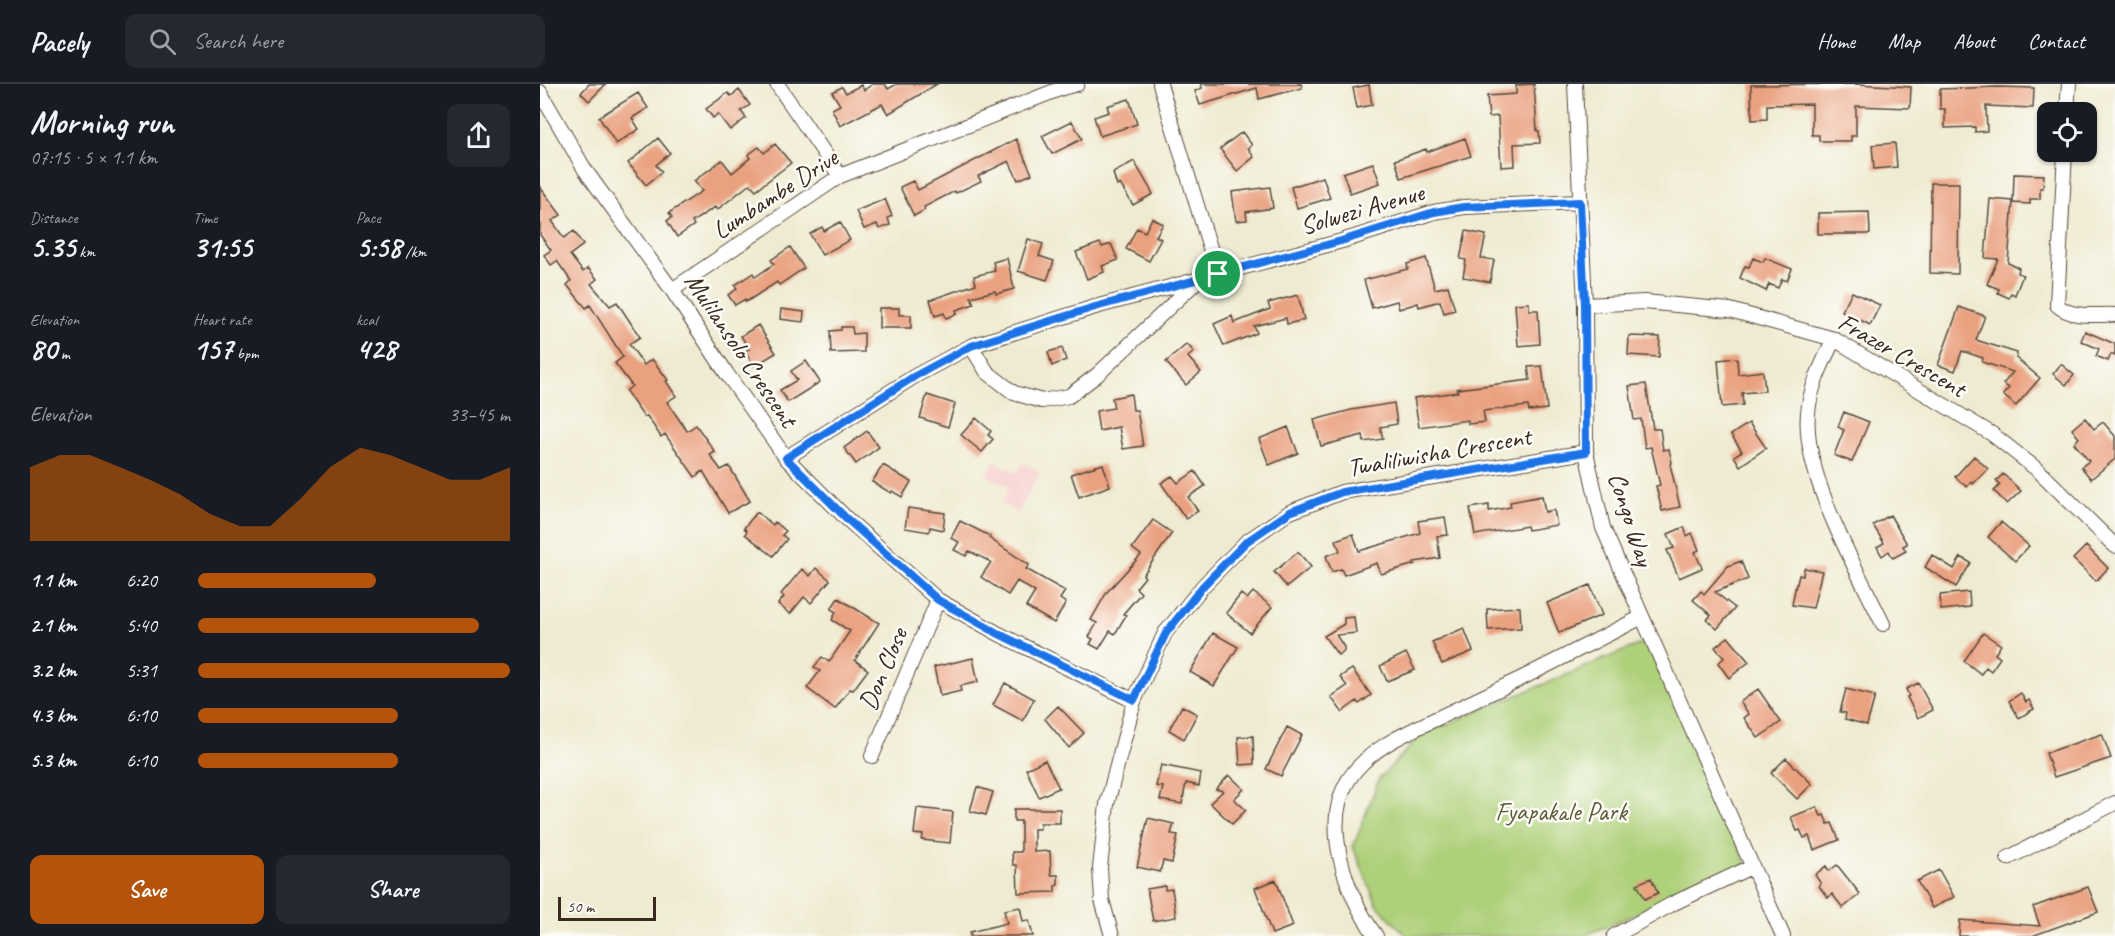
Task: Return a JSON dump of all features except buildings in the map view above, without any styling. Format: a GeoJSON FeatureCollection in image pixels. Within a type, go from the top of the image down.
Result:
{"type":"FeatureCollection","features":[{"type":"Feature","properties":{"kind":"street"},"geometry":{"type":"LineString","coordinates":[[777,84],[840,176]]}},
{"type":"Feature","properties":{"kind":"street","name":"Lumbambe Drive"},"geometry":{"type":"LineString","coordinates":[[672,290],[840,176],[1061,86],[1077,84]]}},
{"type":"Feature","properties":{"kind":"street"},"geometry":{"type":"LineString","coordinates":[[1160,84],[1218,274]]}},
{"type":"Feature","properties":{"kind":"street","name":"Congo Way"},"geometry":{"type":"LineString","coordinates":[[1575,84],[1585,305],[1586,452],[1603,528],[1783,936]]}},
{"type":"Feature","properties":{"kind":"street"},"geometry":{"type":"LineString","coordinates":[[2068,102],[2069,84]]}},
{"type":"Feature","properties":{"kind":"street","name":"Mulilansolo Crescent"},"geometry":{"type":"LineString","coordinates":[[540,92],[585,170],[672,290],[786,458],[847,519],[938,600],[999,634],[1134,700]]}},
{"type":"Feature","properties":{"kind":"street"},"geometry":{"type":"LineString","coordinates":[[2064,162],[2057,305],[2073,314],[2115,315]]}},
{"type":"Feature","properties":{"kind":"street","name":"Solwezi Avenue"},"geometry":{"type":"LineString","coordinates":[[786,458],[915,376],[971,346],[1095,307],[1450,209],[1580,202]]}},
{"type":"Feature","properties":{"kind":"street","name":"Solwezi Avenue"},"geometry":{"type":"LineString","coordinates":[[971,346],[987,372],[1014,393],[1042,401],[1069,396],[1097,375],[1198,280]]}},
{"type":"Feature","properties":{"kind":"street","name":"Frazer Crescent"},"geometry":{"type":"LineString","coordinates":[[1585,305],[1644,302],[1730,310],[1834,339],[1992,434],[2039,471],[2115,546]]}},
{"type":"Feature","properties":{"kind":"street"},"geometry":{"type":"LineString","coordinates":[[1834,339],[1816,378],[1808,413],[1810,451],[1830,512],[1883,624]]}},
{"type":"Feature","properties":{"kind":"street","name":"Twaliliwisha Crescent"},"geometry":{"type":"LineString","coordinates":[[1112,936],[1102,900],[1100,868],[1107,804],[1134,700],[1166,633],[1203,586],[1246,542],[1290,512],[1342,492],[1586,452]]}},
{"type":"Feature","properties":{"kind":"street","name":"Don Close"},"geometry":{"type":"LineString","coordinates":[[872,756],[938,600]]}},
{"type":"Feature","properties":{"kind":"street"},"geometry":{"type":"LineString","coordinates":[[1376,936],[1350,892],[1341,862],[1338,830],[1339,803],[1349,779],[1368,758],[1397,738],[1642,617]]}},
{"type":"Feature","properties":{"kind":"street"},"geometry":{"type":"LineString","coordinates":[[2008,858],[2115,802]]}},
{"type":"Feature","properties":{"kind":"street"},"geometry":{"type":"LineString","coordinates":[[1614,936],[1674,903],[1752,867]]}},
{"type":"Feature","properties":{"kind":"shaded area"},"geometry":{"type":"Polygon","coordinates":[[[994,461],[1017,473],[1023,463],[1040,472],[1018,513],[1001,503],[1009,487],[986,475],[994,461]]]}},
{"type":"Feature","properties":{"kind":"green space","name":"Fyapakale Park"},"geometry":{"type":"Polygon","coordinates":[[[1650,640],[1747,866],[1584,936],[1407,936],[1377,905],[1353,847],[1379,779],[1421,735],[1650,640]]]}},
{"type":"Feature","properties":{"kind":"route"},"geometry":{"type":"LineString","coordinates":[[1580,202],[1585,305],[1586,452],[1342,492],[1290,512],[1246,542],[1203,586],[1166,633],[1134,700],[999,634],[938,600],[847,519],[786,458],[915,376],[971,346],[1095,307],[1218,274],[1341,241],[1434,212],[1464,207],[1580,202]]}}]}
